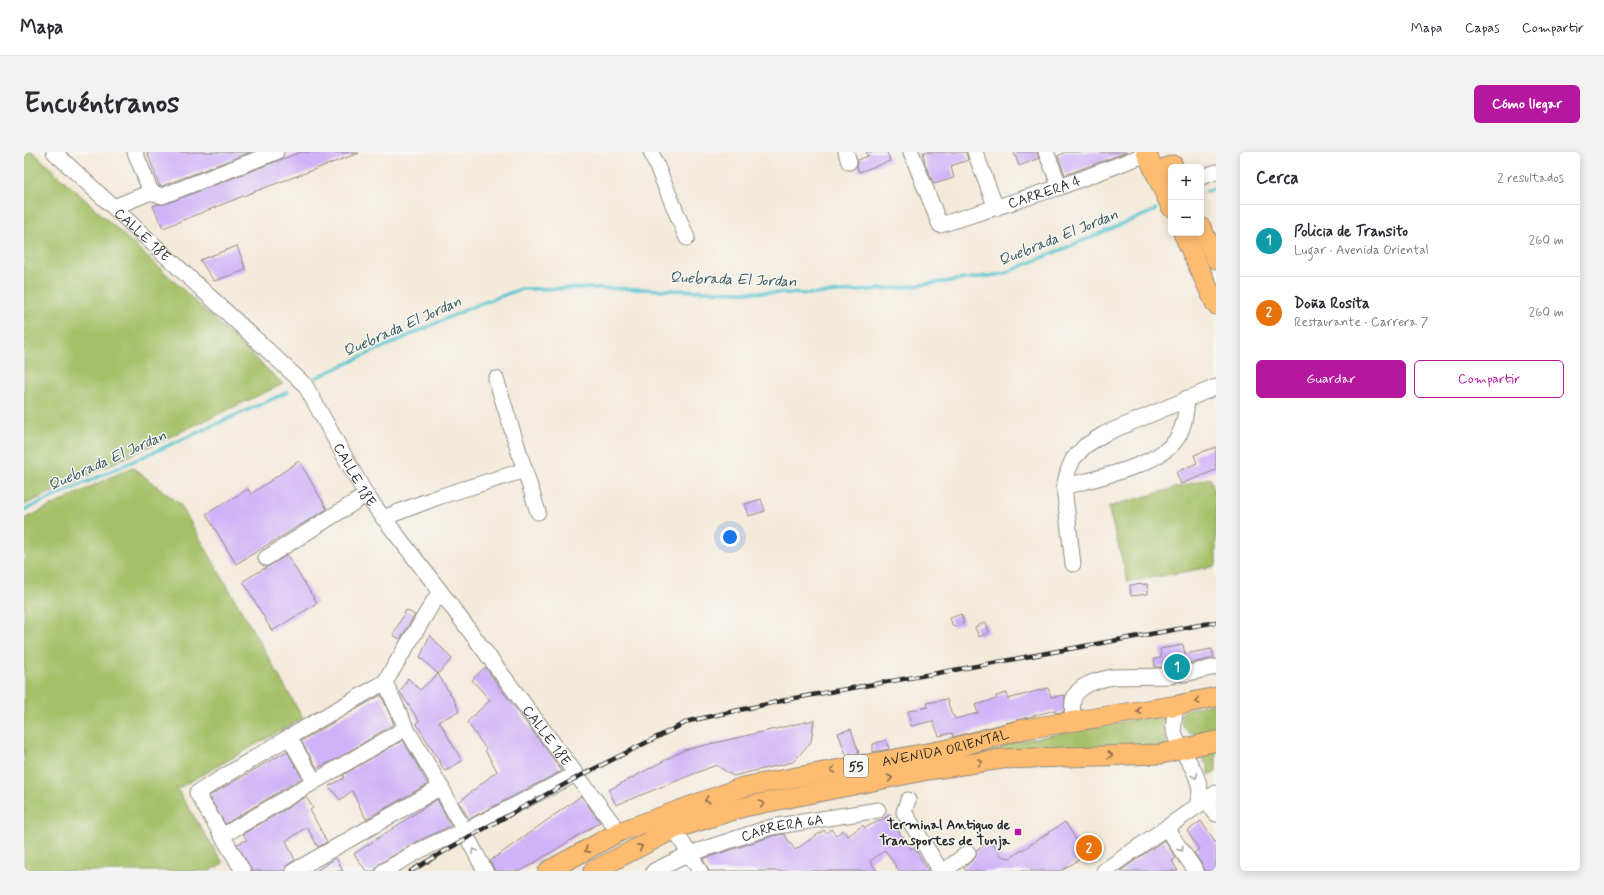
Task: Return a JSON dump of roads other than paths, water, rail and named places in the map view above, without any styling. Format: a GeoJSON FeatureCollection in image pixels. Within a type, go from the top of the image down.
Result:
{"type":"FeatureCollection","features":[{"type":"Feature","properties":{"kind":"main road"},"geometry":{"type":"LineString","coordinates":[[1146,153],[1168,200]]}},
{"type":"Feature","properties":{"kind":"main road"},"geometry":{"type":"LineString","coordinates":[[1155,172],[1171,161]]}},
{"type":"Feature","properties":{"kind":"main road"},"geometry":{"type":"LineString","coordinates":[[1204,233],[1216,257]]}},
{"type":"Feature","properties":{"kind":"main road"},"geometry":{"type":"LineString","coordinates":[[1184,236],[1216,305]]}},
{"type":"Feature","properties":{"kind":"main road","name":"AVENIDA ORIENTAL"},"geometry":{"type":"LineString","coordinates":[[593,871],[674,829],[744,807],[928,770],[950,758],[1024,729],[1178,705],[1216,697]]}},
{"type":"Feature","properties":{"kind":"main road","name":"AVENIDA ORIENTAL"},"geometry":{"type":"LineString","coordinates":[[548,871],[619,832],[743,787],[950,758],[1002,759],[1161,754],[1216,741]]}},
{"type":"Feature","properties":{"kind":"street","name":"CALLE 18E"},"geometry":{"type":"LineString","coordinates":[[54,152],[305,385],[366,495],[440,591],[619,832]]}},
{"type":"Feature","properties":{"kind":"street"},"geometry":{"type":"LineString","coordinates":[[135,152],[151,192]]}},
{"type":"Feature","properties":{"kind":"street"},"geometry":{"type":"LineString","coordinates":[[114,207],[151,192],[162,196],[276,152]]}},
{"type":"Feature","properties":{"kind":"street"},"geometry":{"type":"LineString","coordinates":[[651,152],[687,238]]}},
{"type":"Feature","properties":{"kind":"street","name":"CARRERA 4"},"geometry":{"type":"LineString","coordinates":[[911,152],[940,225],[1060,187],[1146,153]]}},
{"type":"Feature","properties":{"kind":"street"},"geometry":{"type":"LineString","coordinates":[[975,152],[996,208]]}},
{"type":"Feature","properties":{"kind":"street"},"geometry":{"type":"LineString","coordinates":[[1046,152],[1060,187]]}},
{"type":"Feature","properties":{"kind":"street"},"geometry":{"type":"LineString","coordinates":[[1204,176],[1216,172]]}},
{"type":"Feature","properties":{"kind":"street"},"geometry":{"type":"LineString","coordinates":[[1198,264],[1216,257]]}},
{"type":"Feature","properties":{"kind":"street"},"geometry":{"type":"LineString","coordinates":[[496,379],[538,512]]}},
{"type":"Feature","properties":{"kind":"street"},"geometry":{"type":"LineString","coordinates":[[1073,564],[1064,487],[1068,471],[1074,459],[1085,446],[1104,434],[1216,387]]}},
{"type":"Feature","properties":{"kind":"street"},"geometry":{"type":"LineString","coordinates":[[1064,487],[1132,468],[1153,458],[1170,446],[1183,427],[1186,416],[1187,398]]}},
{"type":"Feature","properties":{"kind":"street"},"geometry":{"type":"LineString","coordinates":[[384,518],[438,497],[525,470]]}},
{"type":"Feature","properties":{"kind":"street"},"geometry":{"type":"LineString","coordinates":[[266,558],[366,495]]}},
{"type":"Feature","properties":{"kind":"street"},"geometry":{"type":"LineString","coordinates":[[243,871],[197,793],[289,737],[385,682],[440,591]]}},
{"type":"Feature","properties":{"kind":"street"},"geometry":{"type":"LineString","coordinates":[[1072,721],[1074,699],[1078,691],[1088,684],[1113,678],[1177,675],[1216,667]]}},
{"type":"Feature","properties":{"kind":"street"},"geometry":{"type":"LineString","coordinates":[[385,682],[406,728],[441,787],[463,832],[485,871]]}},
{"type":"Feature","properties":{"kind":"street"},"geometry":{"type":"LineString","coordinates":[[1178,705],[1173,716],[1172,728],[1176,740],[1182,749],[1200,791],[1216,814]]}},
{"type":"Feature","properties":{"kind":"street"},"geometry":{"type":"LineString","coordinates":[[222,836],[406,728]]}},
{"type":"Feature","properties":{"kind":"street"},"geometry":{"type":"LineString","coordinates":[[289,737],[314,781]]}},
{"type":"Feature","properties":{"kind":"street"},"geometry":{"type":"LineString","coordinates":[[384,871],[445,838],[463,832],[576,774]]}},
{"type":"Feature","properties":{"kind":"street"},"geometry":{"type":"LineString","coordinates":[[294,871],[441,787]]}},
{"type":"Feature","properties":{"kind":"street"},"geometry":{"type":"LineString","coordinates":[[1104,871],[1206,799]]}},
{"type":"Feature","properties":{"kind":"street"},"geometry":{"type":"LineString","coordinates":[[908,800],[904,812],[942,871],[968,853]]}},
{"type":"Feature","properties":{"kind":"street","name":"CARRERA 6A"},"geometry":{"type":"LineString","coordinates":[[654,871],[689,854],[771,827],[878,810]]}},
{"type":"Feature","properties":{"kind":"street"},"geometry":{"type":"LineString","coordinates":[[1166,828],[1196,871]]}},
{"type":"Feature","properties":{"kind":"street"},"geometry":{"type":"LineString","coordinates":[[674,829],[700,871]]}},
{"type":"Feature","properties":{"kind":"waterway","name":"Quebrada El Jordan"},"geometry":{"type":"LineString","coordinates":[[1207,191],[1216,187]]}},
{"type":"Feature","properties":{"kind":"waterway","name":"Quebrada El Jordan"},"geometry":{"type":"LineString","coordinates":[[315,378],[474,306],[521,289],[603,288],[814,294],[897,288],[1003,274],[1156,210]]}},
{"type":"Feature","properties":{"kind":"waterway","name":"Quebrada El Jordan"},"geometry":{"type":"LineString","coordinates":[[24,510],[288,392]]}},
{"type":"Feature","properties":{"kind":"railway"},"geometry":{"type":"LineString","coordinates":[[411,871],[467,838],[578,777],[689,721],[795,698],[1216,622]]}},
{"type":"Feature","properties":{"kind":"place","name":"Policia de Transito"},"geometry":{"type":"Point","coordinates":[1177,667]}},
{"type":"Feature","properties":{"kind":"place","name":"Terminal Antiguo de Transportes de Tunja"},"geometry":{"type":"Point","coordinates":[1018,832]}},
{"type":"Feature","properties":{"kind":"place","name":"Doña Rosita"},"geometry":{"type":"Point","coordinates":[1089,848]}}]}
